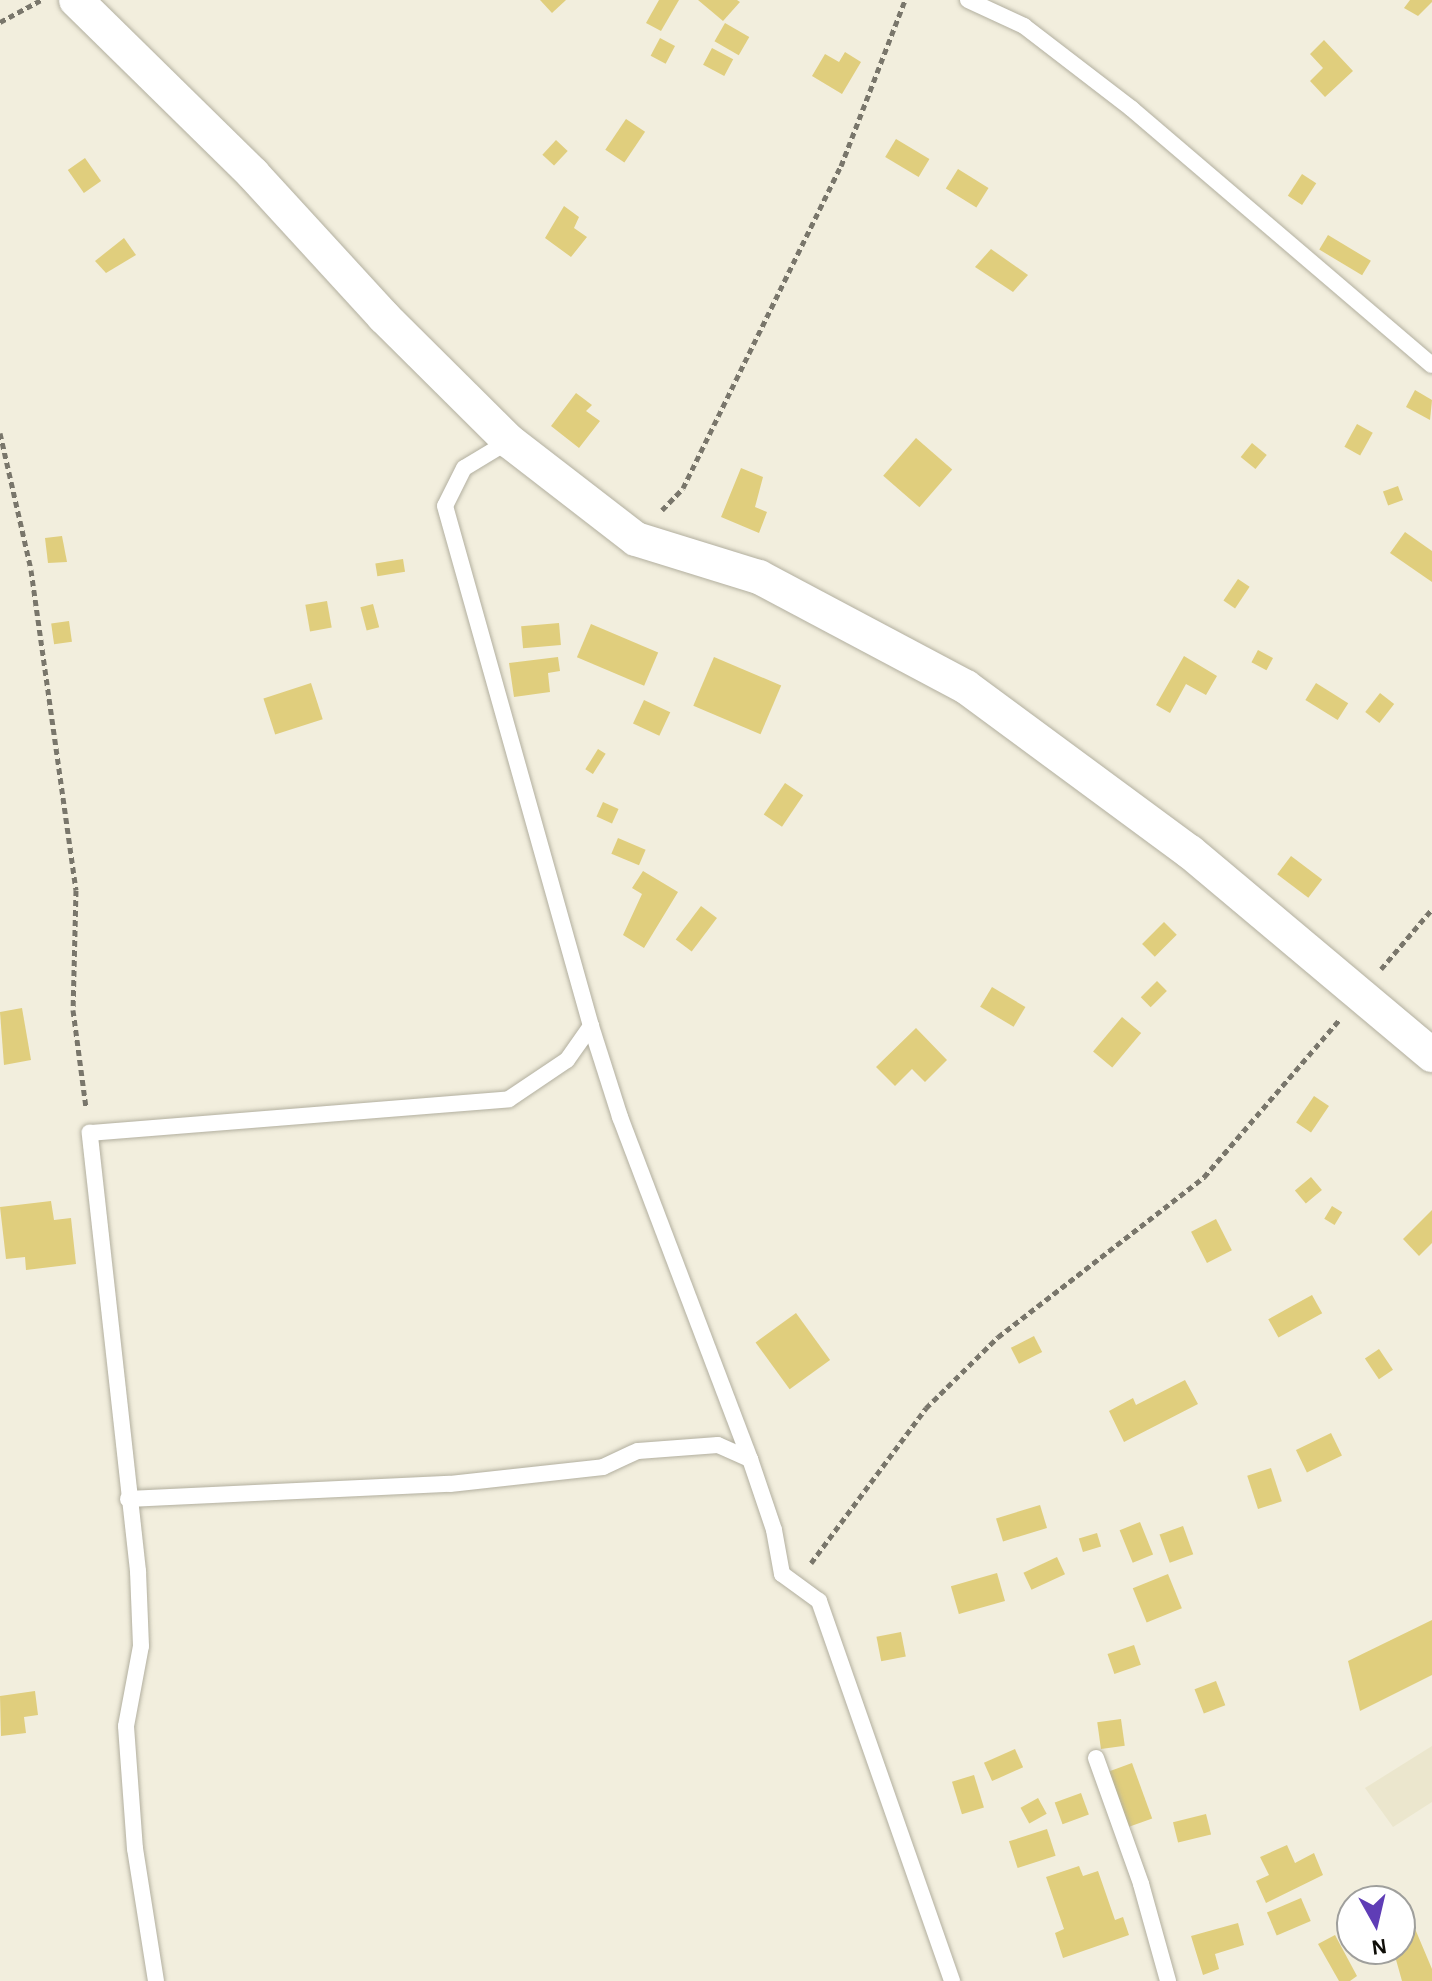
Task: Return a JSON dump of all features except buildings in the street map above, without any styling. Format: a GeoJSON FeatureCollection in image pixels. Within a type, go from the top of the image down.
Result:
{"type":"FeatureCollection","features":[{"type":"Feature","properties":{"kind":"street"},"geometry":{"type":"LineString","coordinates":[[76,0],[253,174],[384,317],[509,441],[636,539],[759,577],[966,687],[1190,852],[1432,1055]]}},
{"type":"Feature","properties":{"kind":"lane"},"geometry":{"type":"LineString","coordinates":[[968,0],[1024,26],[1132,109],[1432,365]]}},
{"type":"Feature","properties":{"kind":"lane"},"geometry":{"type":"LineString","coordinates":[[509,441],[464,468],[445,506],[591,1026],[620,1117],[750,1459],[774,1530],[782,1574],[819,1601],[952,1981]]}},
{"type":"Feature","properties":{"kind":"lane"},"geometry":{"type":"LineString","coordinates":[[156,1981],[135,1849],[126,1726],[141,1646],[90,1133],[509,1099],[567,1060],[591,1026]]}},
{"type":"Feature","properties":{"kind":"lane"},"geometry":{"type":"LineString","coordinates":[[128,1499],[450,1484],[603,1467],[638,1451],[718,1445],[750,1459]]}},
{"type":"Feature","properties":{"kind":"lane"},"geometry":{"type":"LineString","coordinates":[[1096,1758],[1141,1884],[1168,1981]]}},
{"type":"Feature","properties":{"kind":"path"},"geometry":{"type":"LineString","coordinates":[[0,22],[41,0]]}},
{"type":"Feature","properties":{"kind":"path"},"geometry":{"type":"LineString","coordinates":[[636,539],[690,474],[841,166],[905,0]]}},
{"type":"Feature","properties":{"kind":"path"},"geometry":{"type":"LineString","coordinates":[[0,433],[31,570],[76,890],[73,1010],[90,1133]]}},
{"type":"Feature","properties":{"kind":"path"},"geometry":{"type":"LineString","coordinates":[[795,1584],[926,1408],[998,1337],[1204,1177],[1432,909]]}},
{"type":"Feature","properties":{"kind":"shaded area"},"geometry":{"type":"Polygon","coordinates":[[[1432,1746],[1432,1802],[1393,1827],[1365,1788],[1432,1746]]]}}]}
